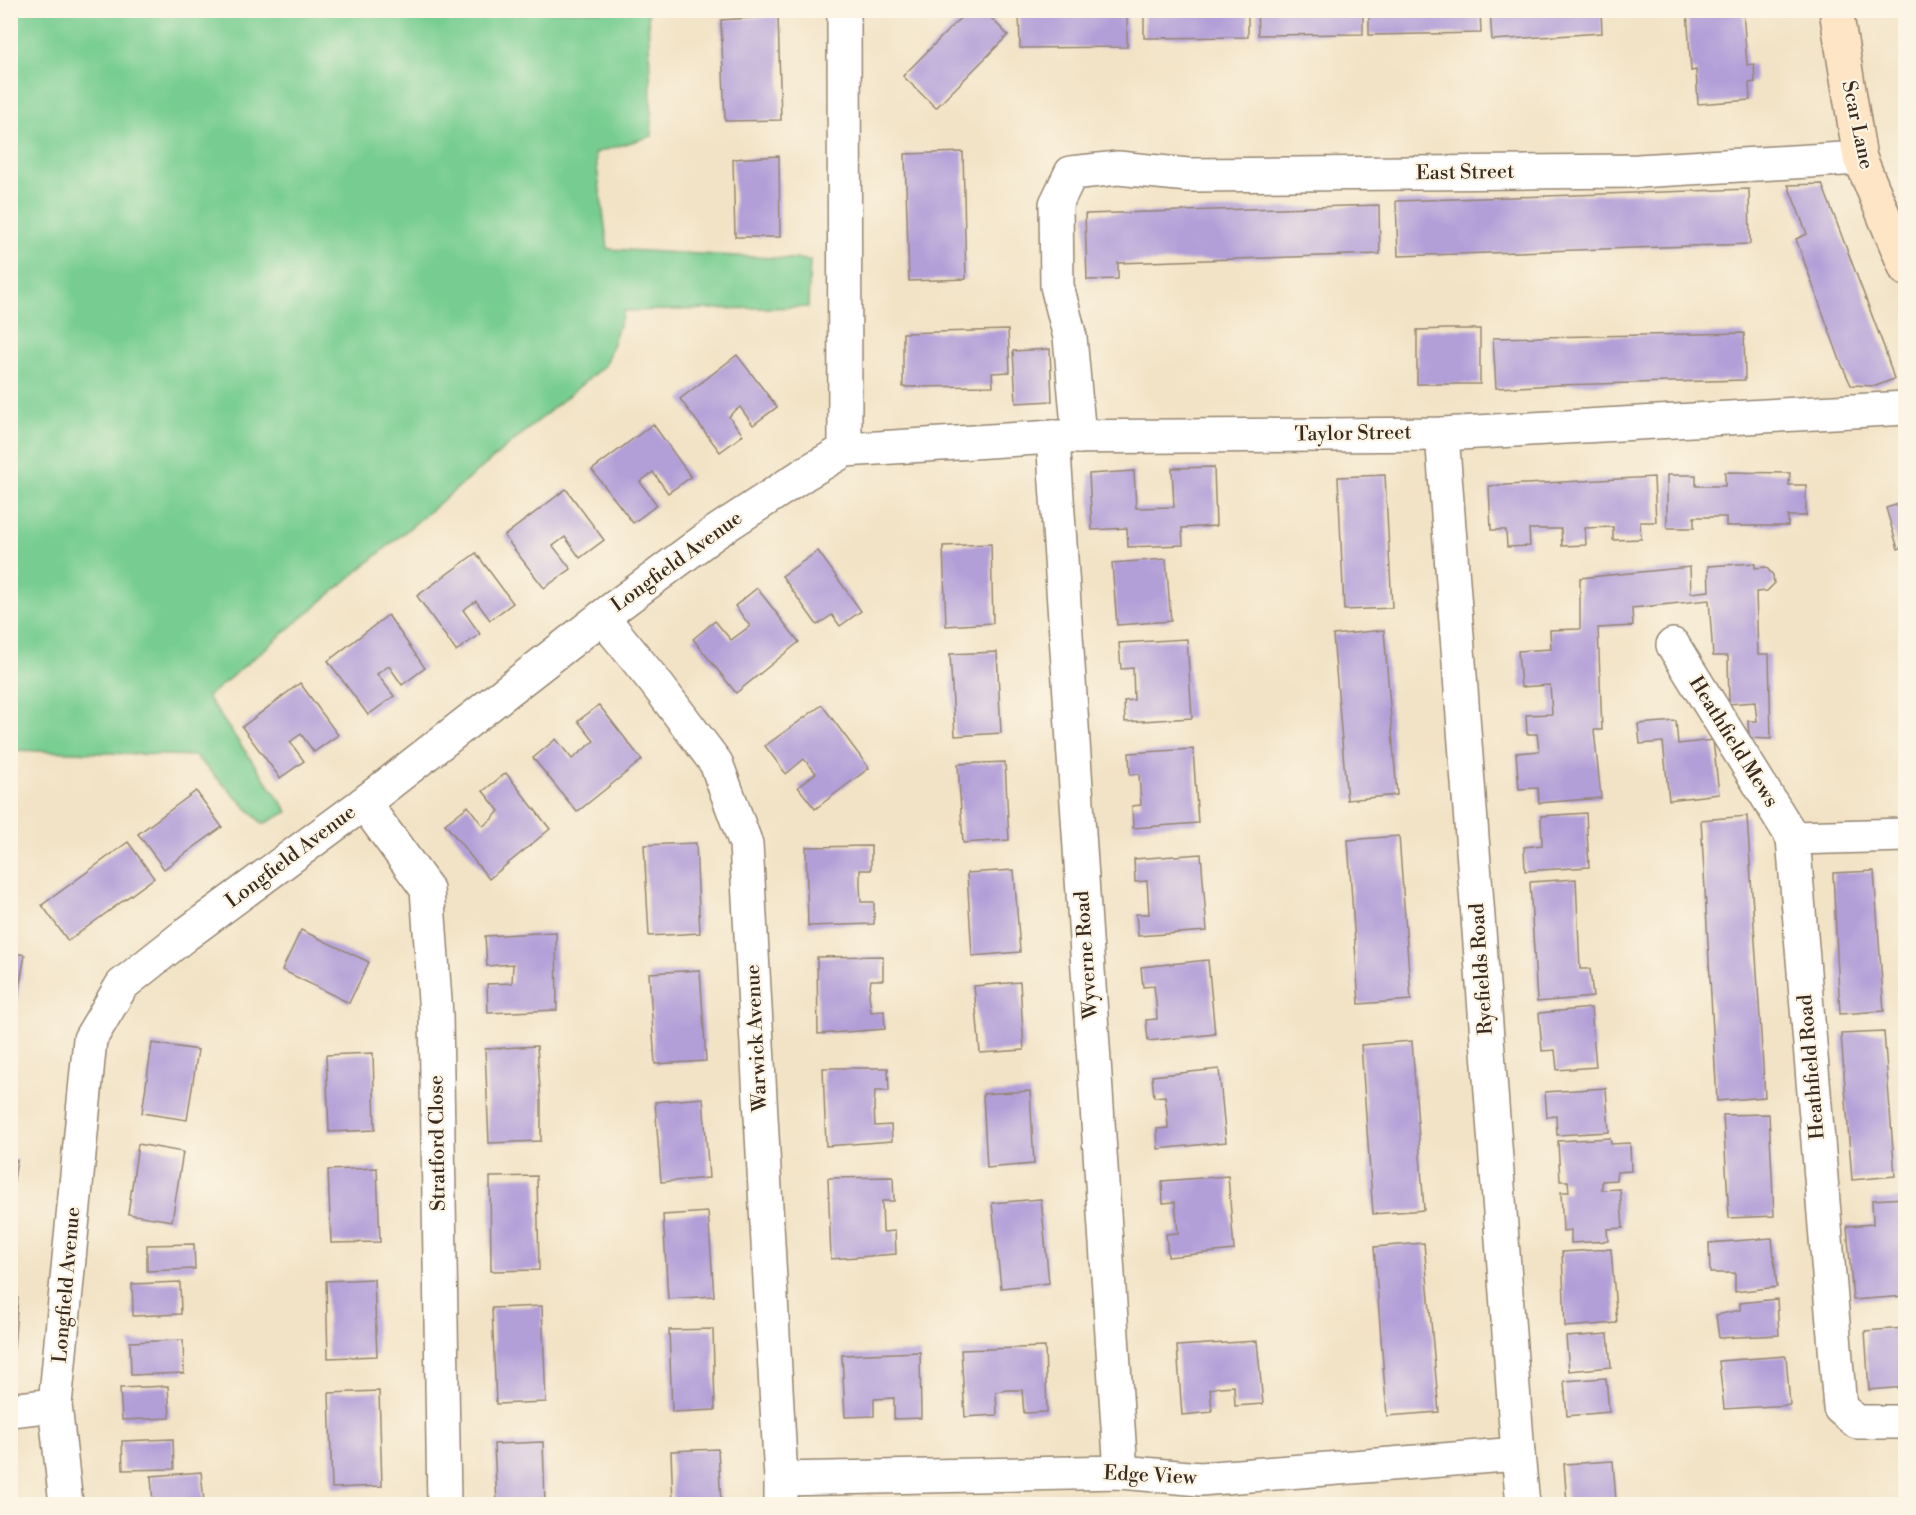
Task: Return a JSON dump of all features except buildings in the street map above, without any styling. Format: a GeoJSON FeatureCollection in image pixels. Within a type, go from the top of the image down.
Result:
{"type":"FeatureCollection","features":[{"type":"Feature","properties":{"kind":"main road","name":"Scar Lane"},"geometry":{"type":"LineString","coordinates":[[1836,10],[1860,158],[1905,269]]}},
{"type":"Feature","properties":{"kind":"street"},"geometry":{"type":"LineString","coordinates":[[844,10],[845,450]]}},
{"type":"Feature","properties":{"kind":"street","name":"East Street"},"geometry":{"type":"LineString","coordinates":[[1057,286],[1056,204],[1071,173],[1118,168],[1188,175],[1638,171],[1860,158]]}},
{"type":"Feature","properties":{"kind":"street","name":"Wyverne Road"},"geometry":{"type":"LineString","coordinates":[[1057,286],[1070,337],[1066,437],[1121,1472]]}},
{"type":"Feature","properties":{"kind":"street","name":"Taylor Street"},"geometry":{"type":"LineString","coordinates":[[806,473],[845,450],[1066,437],[1442,434],[1905,408]]}},
{"type":"Feature","properties":{"kind":"street","name":"Ryefields Road"},"geometry":{"type":"LineString","coordinates":[[1442,434],[1518,1454],[1524,1504]]}},
{"type":"Feature","properties":{"kind":"street","name":"Longfield Avenue"},"geometry":{"type":"LineString","coordinates":[[66,1504],[55,1405],[90,1039],[122,985],[364,803],[712,534],[806,473]]}},
{"type":"Feature","properties":{"kind":"street","name":"Warwick Avenue"},"geometry":{"type":"LineString","coordinates":[[602,617],[716,763],[746,844],[781,1492]]}},
{"type":"Feature","properties":{"kind":"street","name":"Heathfield Mews"},"geometry":{"type":"LineString","coordinates":[[1673,645],[1793,838]]}},
{"type":"Feature","properties":{"kind":"street","name":"Stratford Close"},"geometry":{"type":"LineString","coordinates":[[364,803],[427,889],[436,1016],[444,1504]]}},
{"type":"Feature","properties":{"kind":"street"},"geometry":{"type":"LineString","coordinates":[[1793,838],[1905,835]]}},
{"type":"Feature","properties":{"kind":"street","name":"Heathfield Road"},"geometry":{"type":"LineString","coordinates":[[1793,838],[1840,1408],[1857,1422],[1905,1422]]}},
{"type":"Feature","properties":{"kind":"street"},"geometry":{"type":"LineString","coordinates":[[10,1410],[55,1405]]}},
{"type":"Feature","properties":{"kind":"street","name":"Edge View"},"geometry":{"type":"LineString","coordinates":[[781,1492],[1121,1472],[1202,1492],[1518,1454]]}},
{"type":"Feature","properties":{"kind":"green space"},"geometry":{"type":"Polygon","coordinates":[[[11,10],[648,11],[652,136],[595,153],[608,249],[810,260],[808,307],[624,311],[605,365],[207,697],[288,812],[263,824],[195,756],[11,750],[11,10]]]}}]}
